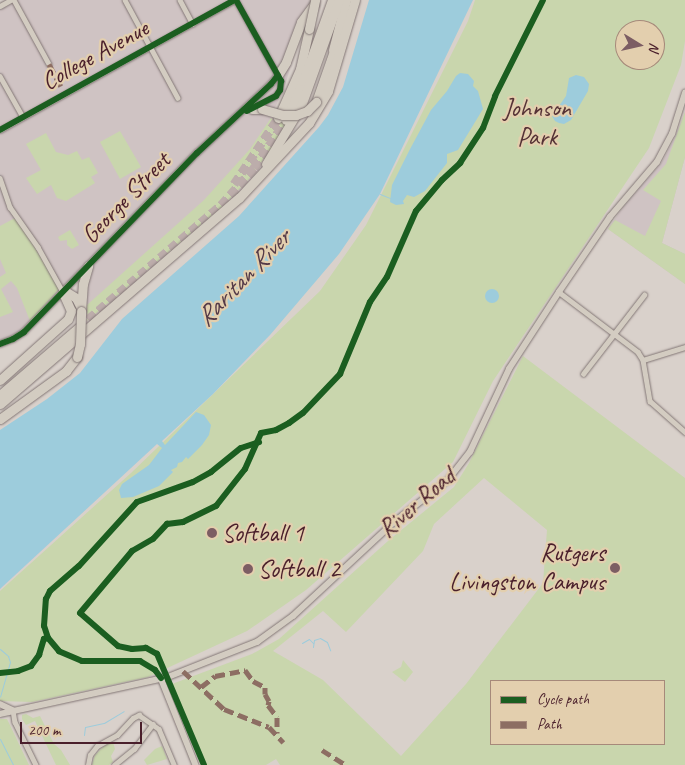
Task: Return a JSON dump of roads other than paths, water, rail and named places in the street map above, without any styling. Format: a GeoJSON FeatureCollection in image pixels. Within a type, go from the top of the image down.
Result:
{"type":"FeatureCollection","features":[{"type":"Feature","properties":{"kind":"highway"},"geometry":{"type":"LineString","coordinates":[[278,75],[286,62],[301,22],[316,0]]}},
{"type":"Feature","properties":{"kind":"highway"},"geometry":{"type":"LineString","coordinates":[[316,0],[300,69],[282,119],[303,81],[332,0]]}},
{"type":"Feature","properties":{"kind":"highway"},"geometry":{"type":"LineString","coordinates":[[239,198],[278,147],[301,106],[339,0]]}},
{"type":"Feature","properties":{"kind":"highway"},"geometry":{"type":"LineString","coordinates":[[328,69],[346,0]]}},
{"type":"Feature","properties":{"kind":"highway"},"geometry":{"type":"LineString","coordinates":[[0,404],[239,198],[302,130],[320,106],[332,82],[354,0]]}},
{"type":"Feature","properties":{"kind":"highway"},"geometry":{"type":"LineString","coordinates":[[252,109],[262,109],[283,115],[296,116],[307,111],[316,102],[354,0]]}},
{"type":"Feature","properties":{"kind":"highway"},"geometry":{"type":"LineString","coordinates":[[0,419],[66,371],[77,356],[80,344],[80,299],[88,266]]}},
{"type":"Feature","properties":{"kind":"highway"},"geometry":{"type":"LineString","coordinates":[[64,292],[80,299]]}},
{"type":"Feature","properties":{"kind":"highway"},"geometry":{"type":"LineString","coordinates":[[0,380],[68,319],[71,311],[64,292]]}},
{"type":"Feature","properties":{"kind":"highway"},"geometry":{"type":"LineString","coordinates":[[0,395],[78,328]]}},
{"type":"Feature","properties":{"kind":"street"},"geometry":{"type":"LineString","coordinates":[[0,6],[13,0],[49,64]]}},
{"type":"Feature","properties":{"kind":"street"},"geometry":{"type":"LineString","coordinates":[[124,0],[178,98]]}},
{"type":"Feature","properties":{"kind":"street"},"geometry":{"type":"LineString","coordinates":[[180,0],[193,24]]}},
{"type":"Feature","properties":{"kind":"street"},"geometry":{"type":"LineString","coordinates":[[230,122],[278,93],[281,81],[236,0]]}},
{"type":"Feature","properties":{"kind":"street","name":"College Avenue"},"geometry":{"type":"LineString","coordinates":[[0,130],[236,0]]}},
{"type":"Feature","properties":{"kind":"street","name":"George Street"},"geometry":{"type":"LineString","coordinates":[[0,344],[22,334],[197,152],[271,84],[278,75]]}},
{"type":"Feature","properties":{"kind":"street"},"geometry":{"type":"LineString","coordinates":[[0,76],[23,117]]}},
{"type":"Feature","properties":{"kind":"street","name":"River Road"},"geometry":{"type":"LineString","coordinates":[[0,714],[8,714],[13,710],[160,678],[221,657],[268,635],[314,598],[394,523],[448,480],[470,452],[509,369],[559,292],[610,217],[657,162],[672,134],[685,93]]}},
{"type":"Feature","properties":{"kind":"street"},"geometry":{"type":"LineString","coordinates":[[0,178],[10,207],[38,247],[64,292]]}},
{"type":"Feature","properties":{"kind":"street"},"geometry":{"type":"LineString","coordinates":[[559,292],[629,344],[643,360],[650,402],[685,432]]}},
{"type":"Feature","properties":{"kind":"street"},"geometry":{"type":"LineString","coordinates":[[584,374],[614,332],[644,295]]}},
{"type":"Feature","properties":{"kind":"street"},"geometry":{"type":"LineString","coordinates":[[643,360],[685,347]]}},
{"type":"Feature","properties":{"kind":"street"},"geometry":{"type":"LineString","coordinates":[[160,678],[196,765]]}},
{"type":"Feature","properties":{"kind":"street"},"geometry":{"type":"LineString","coordinates":[[0,704],[13,710],[15,722],[36,765]]}},
{"type":"Feature","properties":{"kind":"street"},"geometry":{"type":"LineString","coordinates":[[88,765],[94,750],[102,742],[117,735],[136,716],[143,716],[162,734],[174,765]]}},
{"type":"Feature","properties":{"kind":"street"},"geometry":{"type":"LineString","coordinates":[[114,765],[134,749],[153,724]]}},
{"type":"Feature","properties":{"kind":"water","name":"Raritan River"},"geometry":{"type":"Polygon","coordinates":[[[369,0],[473,0],[380,194],[339,254],[270,335],[213,394],[162,441],[165,445],[196,412],[204,415],[211,425],[209,435],[202,445],[188,459],[186,457],[182,462],[178,463],[177,467],[171,470],[173,472],[159,486],[133,497],[121,498],[119,490],[122,484],[149,465],[162,448],[157,444],[0,589],[0,430],[47,399],[80,373],[122,319],[239,216],[319,127],[328,115],[343,87],[369,0]]]}},
{"type":"Feature","properties":{"kind":"water"},"geometry":{"type":"Polygon","coordinates":[[[460,73],[468,74],[474,81],[473,86],[478,91],[483,109],[458,150],[447,154],[447,163],[425,191],[414,197],[407,195],[403,201],[404,204],[396,205],[390,202],[392,185],[431,110],[460,73]]]}},
{"type":"Feature","properties":{"kind":"water"},"geometry":{"type":"Polygon","coordinates":[[[576,75],[584,77],[589,84],[588,91],[571,120],[564,124],[559,123],[552,116],[566,96],[569,78],[576,75]]]}},
{"type":"Feature","properties":{"kind":"water"},"geometry":{"type":"Polygon","coordinates":[[[489,289],[495,289],[499,296],[495,303],[489,303],[485,299],[485,293],[489,289]]]}},
{"type":"Feature","properties":{"kind":"waterway"},"geometry":{"type":"LineString","coordinates":[[380,194],[390,198]]}},
{"type":"Feature","properties":{"kind":"waterway"},"geometry":{"type":"LineString","coordinates":[[313,647],[314,640],[320,638],[327,642],[330,650]]}},
{"type":"Feature","properties":{"kind":"waterway"},"geometry":{"type":"LineString","coordinates":[[302,643],[309,639],[313,643]]}},
{"type":"Feature","properties":{"kind":"waterway"},"geometry":{"type":"LineString","coordinates":[[0,649],[8,656],[10,662],[0,697]]}},
{"type":"Feature","properties":{"kind":"waterway"},"geometry":{"type":"LineString","coordinates":[[84,735],[85,727],[104,723],[124,711]]}},
{"type":"Feature","properties":{"kind":"waterway"},"geometry":{"type":"LineString","coordinates":[[0,739],[13,765]]}},
{"type":"Feature","properties":{"kind":"tunnel"},"geometry":{"type":"LineString","coordinates":[[234,184],[278,118]]}},
{"type":"Feature","properties":{"kind":"tunnel"},"geometry":{"type":"LineString","coordinates":[[78,328],[221,205],[254,168],[286,120]]}},
{"type":"Feature","properties":{"kind":"place","name":"Softball 1"},"geometry":{"type":"Point","coordinates":[212,533]}},
{"type":"Feature","properties":{"kind":"place","name":"Rutgers Livingston Campus"},"geometry":{"type":"Point","coordinates":[615,568]}},
{"type":"Feature","properties":{"kind":"place","name":"Softball 2"},"geometry":{"type":"Point","coordinates":[248,569]}},
{"type":"Feature","properties":{"kind":"park label","name":"Johnson Park"},"geometry":{"type":"Point","coordinates":[537,124]}}]}
